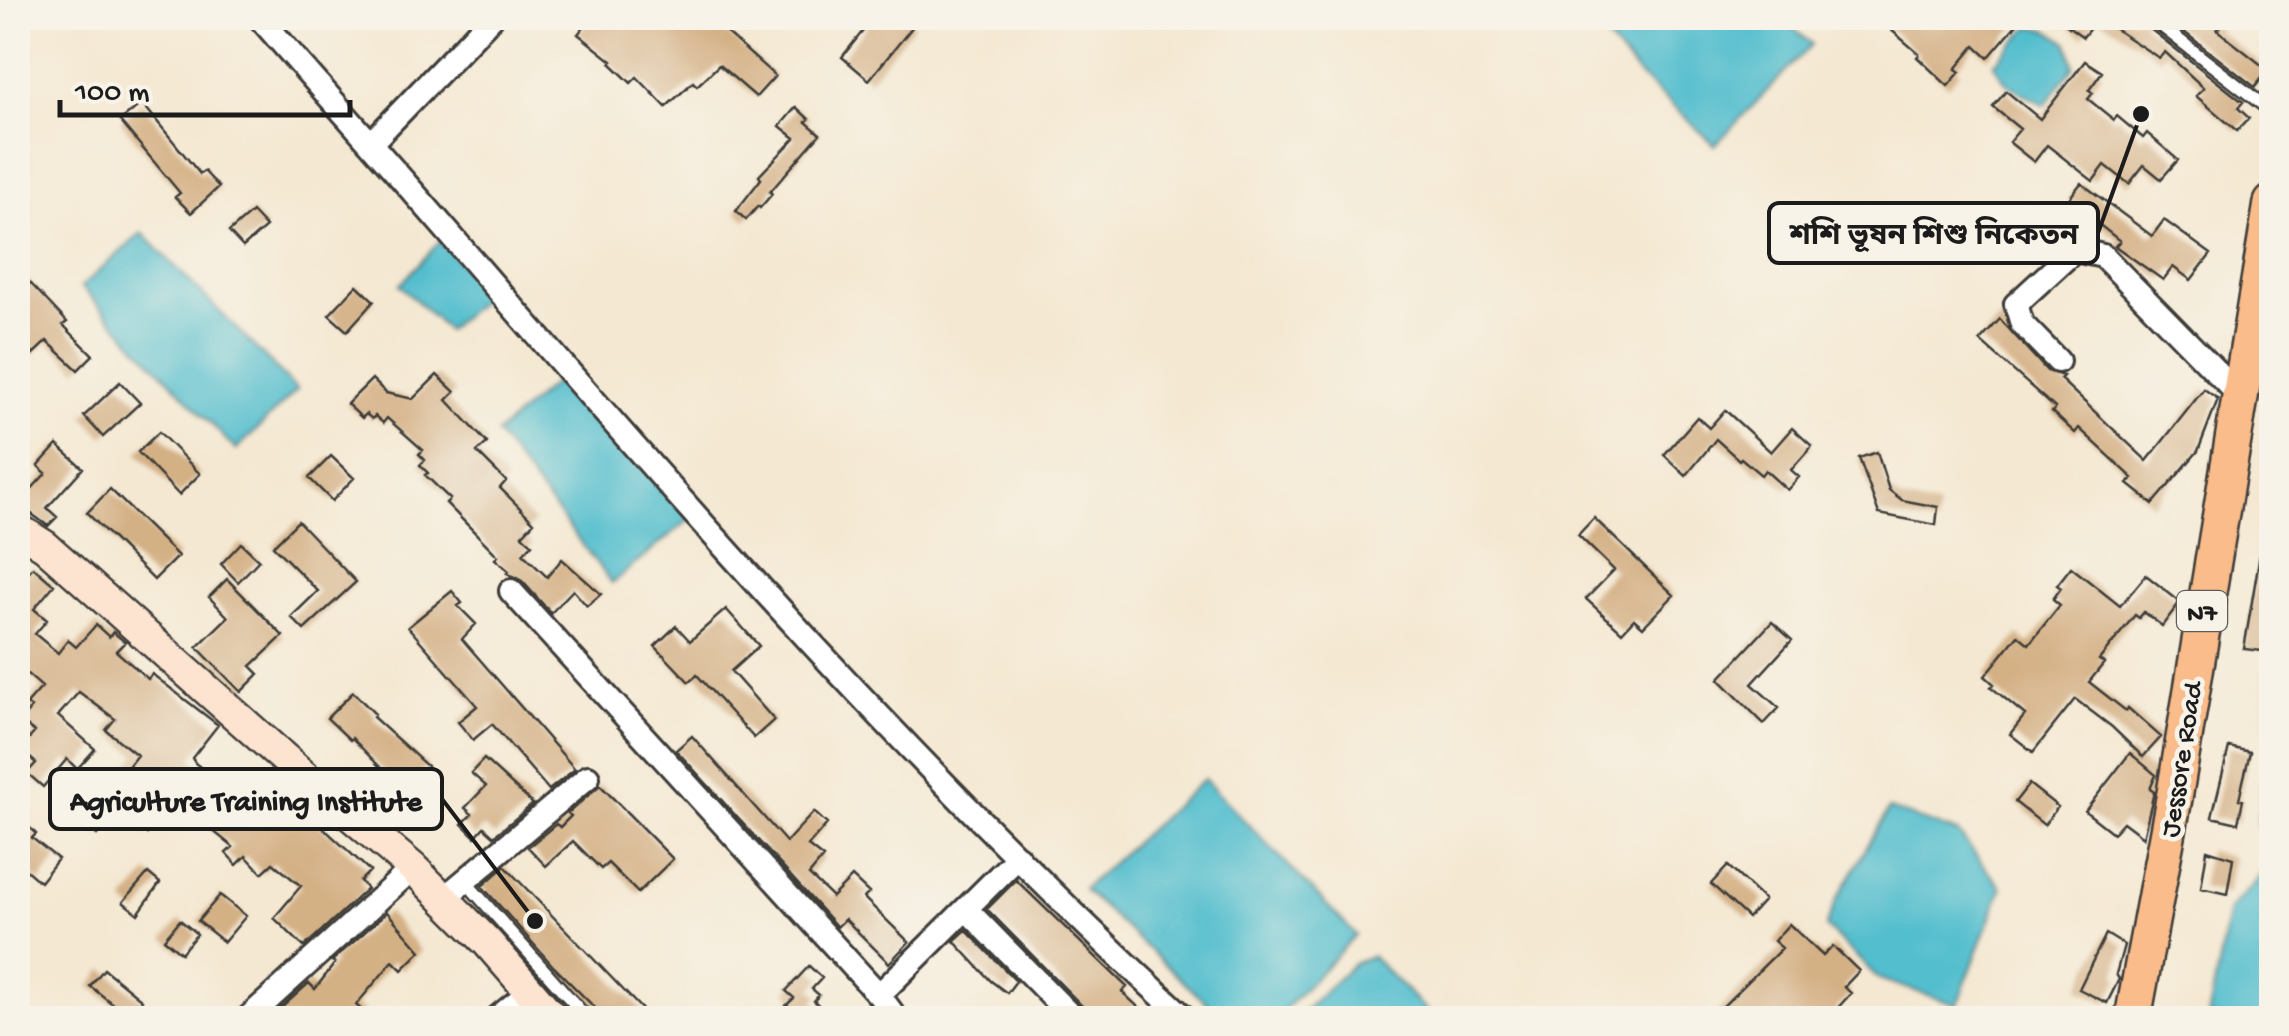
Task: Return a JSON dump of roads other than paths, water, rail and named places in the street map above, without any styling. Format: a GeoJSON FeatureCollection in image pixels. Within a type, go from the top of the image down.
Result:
{"type":"FeatureCollection","features":[{"type":"Feature","properties":{"kind":"highway","name":"Jessore Road"},"geometry":{"type":"LineString","coordinates":[[2133,1018],[2272,203]]}},
{"type":"Feature","properties":{"kind":"highway","name":"Jessore Road"},"geometry":{"type":"LineString","coordinates":[[2149,1018],[2195,773],[2272,301]]}},
{"type":"Feature","properties":{"kind":"main road"},"geometry":{"type":"LineString","coordinates":[[18,529],[44,546],[413,868],[454,890],[488,943],[553,1018]]}},
{"type":"Feature","properties":{"kind":"street"},"geometry":{"type":"LineString","coordinates":[[260,18],[646,461],[870,707],[1018,858],[1184,1018]]}},
{"type":"Feature","properties":{"kind":"street"},"geometry":{"type":"LineString","coordinates":[[370,142],[491,18]]}},
{"type":"Feature","properties":{"kind":"street"},"geometry":{"type":"LineString","coordinates":[[2058,361],[2022,324],[2016,304],[2074,250],[2102,256],[2239,395]]}},
{"type":"Feature","properties":{"kind":"street"},"geometry":{"type":"LineString","coordinates":[[511,591],[896,1018]]}},
{"type":"Feature","properties":{"kind":"street"},"geometry":{"type":"LineString","coordinates":[[454,890],[588,777]]}},
{"type":"Feature","properties":{"kind":"street"},"geometry":{"type":"LineString","coordinates":[[879,996],[1018,858]]}},
{"type":"Feature","properties":{"kind":"street"},"geometry":{"type":"LineString","coordinates":[[248,1018],[413,868]]}},
{"type":"Feature","properties":{"kind":"street"},"geometry":{"type":"LineString","coordinates":[[966,909],[1073,1018]]}},
{"type":"Feature","properties":{"kind":"street"},"geometry":{"type":"LineString","coordinates":[[497,1018],[529,992]]}},
{"type":"Feature","properties":{"kind":"lane"},"geometry":{"type":"LineString","coordinates":[[2151,18],[2272,112]]}},
{"type":"Feature","properties":{"kind":"lane"},"geometry":{"type":"LineString","coordinates":[[454,890],[587,1018]]}},
{"type":"Feature","properties":{"kind":"water"},"geometry":{"type":"Polygon","coordinates":[[[1582,18],[1768,18],[1786,22],[1812,44],[1715,145],[1642,78],[1596,27],[1582,18]]]}},
{"type":"Feature","properties":{"kind":"water"},"geometry":{"type":"Polygon","coordinates":[[[2030,26],[2048,30],[2068,43],[2074,66],[2045,105],[2007,84],[1994,64],[2030,26]]]}},
{"type":"Feature","properties":{"kind":"water"},"geometry":{"type":"Polygon","coordinates":[[[142,233],[297,390],[236,450],[81,287],[142,233]]]}},
{"type":"Feature","properties":{"kind":"water"},"geometry":{"type":"Polygon","coordinates":[[[440,241],[488,294],[447,330],[400,285],[440,241]]]}},
{"type":"Feature","properties":{"kind":"water"},"geometry":{"type":"Polygon","coordinates":[[[562,376],[691,518],[612,583],[496,434],[562,376]]]}},
{"type":"Feature","properties":{"kind":"water"},"geometry":{"type":"Polygon","coordinates":[[[2271,719],[2271,1018],[2208,1018],[2229,910],[2265,868],[2258,820],[2271,719]]]}},
{"type":"Feature","properties":{"kind":"water"},"geometry":{"type":"Polygon","coordinates":[[[1204,779],[1356,935],[1276,1018],[1223,1018],[1083,889],[1204,779]]]}},
{"type":"Feature","properties":{"kind":"water"},"geometry":{"type":"Polygon","coordinates":[[[1889,809],[1958,833],[2002,888],[1957,1005],[1879,979],[1826,927],[1837,899],[1889,809]]]}},
{"type":"Feature","properties":{"kind":"water"},"geometry":{"type":"Polygon","coordinates":[[[1371,956],[1434,1018],[1297,1018],[1353,964],[1371,956]]]}},
{"type":"Feature","properties":{"kind":"place","name":"শশি ভূষন শিশু নিকেতন"},"geometry":{"type":"Point","coordinates":[2141,114]}},
{"type":"Feature","properties":{"kind":"place","name":"Agriculture Training Institute"},"geometry":{"type":"Point","coordinates":[535,921]}}]}
